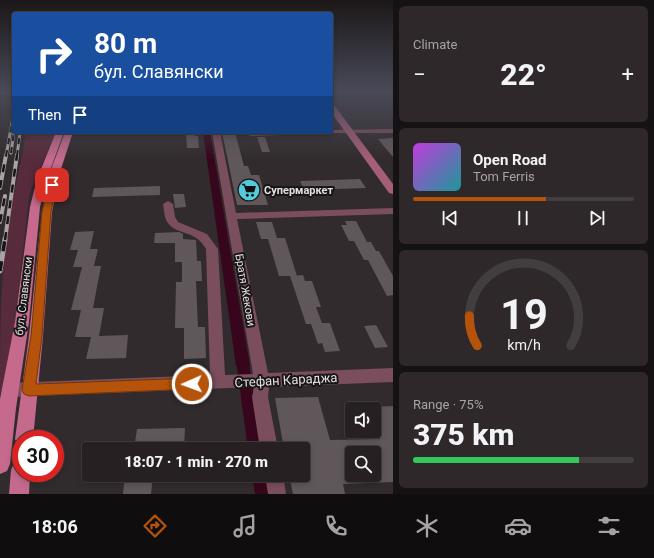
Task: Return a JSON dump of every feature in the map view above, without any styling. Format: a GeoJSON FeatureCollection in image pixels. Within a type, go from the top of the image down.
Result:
{"type":"FeatureCollection","features":[{"type":"Feature","properties":{"kind":"main road","name":"бул. Славянски"},"geometry":{"type":"LineString","coordinates":[[0,464],[10,390],[22,322],[35,207],[42,179],[59,134]]}},
{"type":"Feature","properties":{"kind":"main road","name":"бул. Славянски"},"geometry":{"type":"LineString","coordinates":[[25,430],[36,336],[47,212],[55,172],[67,134]]}},
{"type":"Feature","properties":{"kind":"main road"},"geometry":{"type":"LineString","coordinates":[[19,494],[20,482]]}},
{"type":"Feature","properties":{"kind":"street"},"geometry":{"type":"LineString","coordinates":[[336,114],[393,191]]}},
{"type":"Feature","properties":{"kind":"street"},"geometry":{"type":"LineString","coordinates":[[333,132],[393,130]]}},
{"type":"Feature","properties":{"kind":"street","name":"Братя Жекови"},"geometry":{"type":"LineString","coordinates":[[216,134],[232,216],[268,442]]}},
{"type":"Feature","properties":{"kind":"street"},"geometry":{"type":"LineString","coordinates":[[168,204],[170,219],[181,228],[198,233],[207,240],[212,249],[218,383]]}},
{"type":"Feature","properties":{"kind":"street"},"geometry":{"type":"LineString","coordinates":[[232,216],[393,211]]}},
{"type":"Feature","properties":{"kind":"street","name":"Стефан Караджа"},"geometry":{"type":"LineString","coordinates":[[10,390],[393,375]]}},
{"type":"Feature","properties":{"kind":"street"},"geometry":{"type":"LineString","coordinates":[[275,482],[277,494]]}},
{"type":"Feature","properties":{"kind":"shaded area"},"geometry":{"type":"Polygon","coordinates":[[[26,134],[55,134],[29,197],[11,359],[0,396],[2,282],[4,259],[10,213],[26,134]]]}},
{"type":"Feature","properties":{"kind":"shaded area"},"geometry":{"type":"Polygon","coordinates":[[[203,134],[210,134],[250,366],[236,366],[203,134]]]}},
{"type":"Feature","properties":{"kind":"shaded area"},"geometry":{"type":"Polygon","coordinates":[[[241,398],[254,398],[262,442],[247,442],[241,398]]]}},
{"type":"Feature","properties":{"kind":"shaded area"},"geometry":{"type":"Polygon","coordinates":[[[253,482],[268,482],[271,494],[255,494],[253,482]]]}},
{"type":"Feature","properties":{"kind":"building"},"geometry":{"type":"Polygon","coordinates":[[[186,134],[194,134],[195,136],[198,136],[199,148],[187,148],[186,134]]]}},
{"type":"Feature","properties":{"kind":"building"},"geometry":{"type":"Polygon","coordinates":[[[222,134],[236,134],[244,166],[248,166],[251,175],[259,175],[268,205],[237,205],[222,134]]]}},
{"type":"Feature","properties":{"kind":"building"},"geometry":{"type":"Polygon","coordinates":[[[257,137],[265,137],[270,152],[262,152],[257,137]]]}},
{"type":"Feature","properties":{"kind":"building"},"geometry":{"type":"Polygon","coordinates":[[[393,138],[393,157],[378,139],[393,138]]]}},
{"type":"Feature","properties":{"kind":"building"},"geometry":{"type":"Polygon","coordinates":[[[360,179],[366,188],[304,190],[300,181],[360,179]]]}},
{"type":"Feature","properties":{"kind":"building"},"geometry":{"type":"Polygon","coordinates":[[[160,186],[160,195],[92,197],[94,188],[160,186]]]}},
{"type":"Feature","properties":{"kind":"building"},"geometry":{"type":"Polygon","coordinates":[[[173,194],[184,194],[186,207],[175,208],[173,194]]]}},
{"type":"Feature","properties":{"kind":"building"},"geometry":{"type":"Polygon","coordinates":[[[345,221],[356,221],[367,242],[371,242],[376,251],[379,251],[393,276],[393,295],[387,296],[368,260],[364,260],[354,241],[349,241],[341,225],[347,225],[345,221]]]}},
{"type":"Feature","properties":{"kind":"building"},"geometry":{"type":"Polygon","coordinates":[[[256,222],[272,222],[277,238],[285,238],[297,276],[279,276],[268,239],[261,239],[256,222]]]}},
{"type":"Feature","properties":{"kind":"building"},"geometry":{"type":"Polygon","coordinates":[[[94,231],[90,249],[98,249],[94,266],[101,266],[93,308],[104,308],[99,336],[128,335],[126,358],[86,359],[91,337],[75,337],[81,310],[71,310],[82,267],[73,267],[78,250],[70,250],[75,232],[94,231]]]}},
{"type":"Feature","properties":{"kind":"building"},"geometry":{"type":"Polygon","coordinates":[[[179,232],[183,234],[183,239],[196,240],[197,261],[201,261],[202,281],[196,281],[198,327],[205,327],[206,358],[184,359],[184,328],[175,328],[176,282],[182,282],[182,262],[175,262],[175,243],[154,243],[155,233],[179,232]]]}},
{"type":"Feature","properties":{"kind":"building"},"geometry":{"type":"Polygon","coordinates":[[[303,275],[305,281],[312,281],[321,307],[316,307],[322,323],[330,323],[340,351],[325,352],[322,343],[318,344],[311,324],[306,324],[290,276],[303,275]]]}},
{"type":"Feature","properties":{"kind":"building"},"geometry":{"type":"Polygon","coordinates":[[[376,325],[388,347],[375,348],[364,326],[376,325]]]}},
{"type":"Feature","properties":{"kind":"building"},"geometry":{"type":"Polygon","coordinates":[[[318,397],[330,440],[380,439],[381,407],[393,406],[393,482],[343,484],[345,494],[293,494],[290,482],[310,482],[310,442],[283,442],[275,398],[318,397]]]}},
{"type":"Feature","properties":{"kind":"building"},"geometry":{"type":"Polygon","coordinates":[[[185,428],[184,442],[135,442],[137,429],[185,428]]]}},
{"type":"Feature","properties":{"kind":"building"},"geometry":{"type":"Polygon","coordinates":[[[124,482],[152,482],[151,494],[123,494],[124,482]]]}},
{"type":"Feature","properties":{"kind":"waterway"},"geometry":{"type":"LineString","coordinates":[[241,353],[250,411]]}},
{"type":"Feature","properties":{"kind":"railway"},"geometry":{"type":"LineString","coordinates":[[6,156],[12,122]]}},
{"type":"Feature","properties":{"kind":"railway"},"geometry":{"type":"LineString","coordinates":[[11,153],[14,134]]}},
{"type":"Feature","properties":{"kind":"railway"},"geometry":{"type":"LineString","coordinates":[[17,156],[20,134]]}},
{"type":"Feature","properties":{"kind":"railway"},"geometry":{"type":"LineString","coordinates":[[0,188],[6,155]]}},
{"type":"Feature","properties":{"kind":"railway"},"geometry":{"type":"LineString","coordinates":[[5,240],[17,155]]}},
{"type":"Feature","properties":{"kind":"railway"},"geometry":{"type":"LineString","coordinates":[[0,222],[5,196]]}},
{"type":"Feature","properties":{"kind":"railway"},"geometry":{"type":"LineString","coordinates":[[0,271],[5,239]]}},
{"type":"Feature","properties":{"kind":"place","name":"Супермаркет"},"geometry":{"type":"Point","coordinates":[249,190]}},
{"type":"Feature","properties":{"kind":"route"},"geometry":{"type":"LineString","coordinates":[[52,185],[45,226],[36,336],[29,390],[192,384]]}}]}
